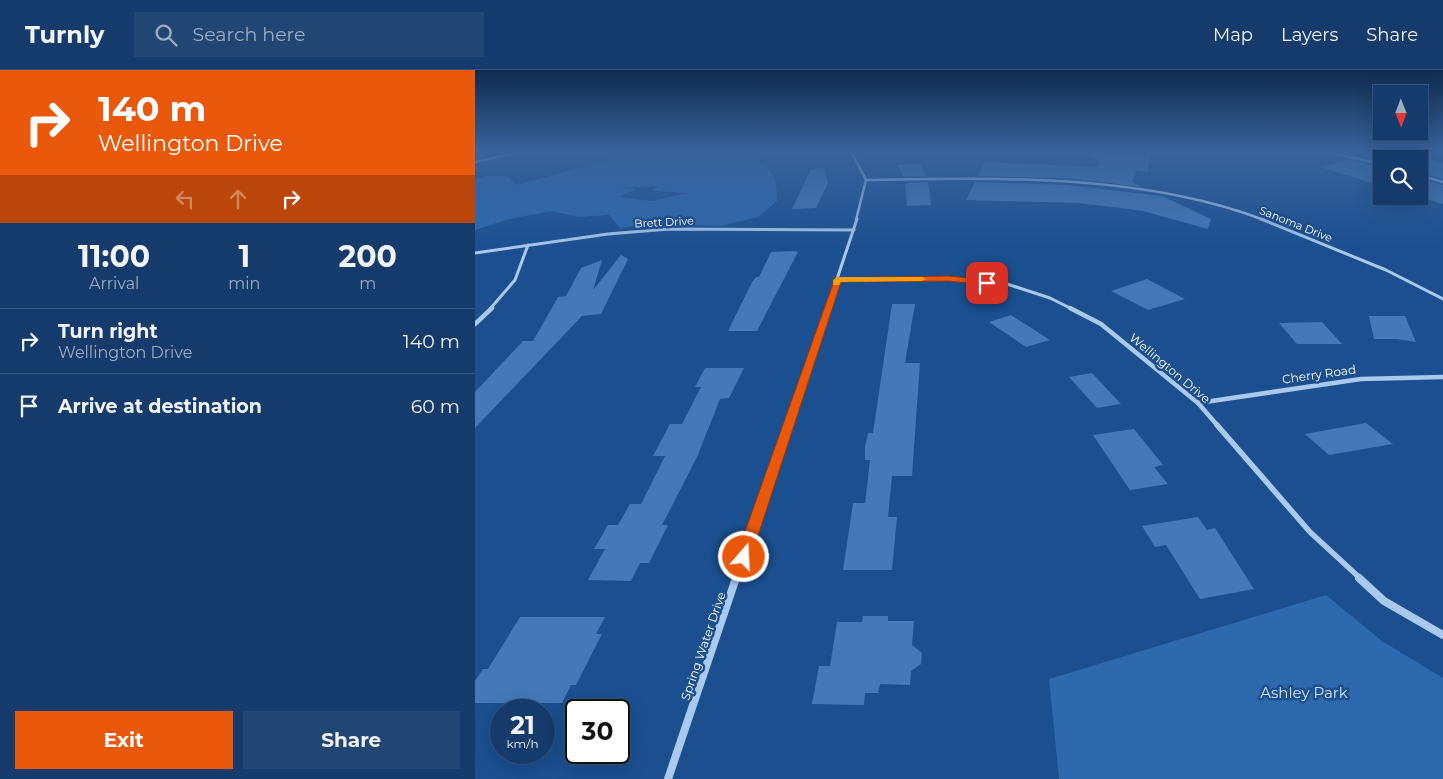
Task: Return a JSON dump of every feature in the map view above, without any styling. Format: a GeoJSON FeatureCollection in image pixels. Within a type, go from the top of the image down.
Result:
{"type":"FeatureCollection","features":[{"type":"Feature","properties":{"kind":"street","name":"Spring Water Drive"},"geometry":{"type":"LineString","coordinates":[[669,779],[855,230],[865,184]]}},
{"type":"Feature","properties":{"kind":"street","name":"Sanoma Drive"},"geometry":{"type":"LineString","coordinates":[[1091,184],[1117,186],[1205,201],[1242,212],[1390,272],[1443,299]]}},
{"type":"Feature","properties":{"kind":"street","name":"Brett Drive"},"geometry":{"type":"LineString","coordinates":[[475,253],[608,234],[669,229],[855,230]]}},
{"type":"Feature","properties":{"kind":"street"},"geometry":{"type":"LineString","coordinates":[[475,324],[507,293],[519,274],[528,244]]}},
{"type":"Feature","properties":{"kind":"street","name":"Wellington Drive"},"geometry":{"type":"LineString","coordinates":[[837,280],[949,279],[1007,284],[1050,298],[1101,324],[1199,403],[1310,532],[1384,601],[1443,635]]}},
{"type":"Feature","properties":{"kind":"street","name":"Cherry Road"},"geometry":{"type":"LineString","coordinates":[[1199,403],[1361,379],[1443,377]]}},
{"type":"Feature","properties":{"kind":"green space"},"geometry":{"type":"Polygon","coordinates":[[[475,184],[775,184],[777,201],[758,217],[721,226],[652,224],[620,228],[609,215],[579,217],[552,211],[509,219],[475,230],[475,184]],[[658,186],[620,188],[636,189],[619,197],[653,201],[687,193],[654,191],[658,186]]]}},
{"type":"Feature","properties":{"kind":"green space","name":"Ashley Park"},"geometry":{"type":"Polygon","coordinates":[[[1326,595],[1382,641],[1443,678],[1443,779],[1059,779],[1049,679],[1326,595]]]}},
{"type":"Feature","properties":{"kind":"building"},"geometry":{"type":"Polygon","coordinates":[[[804,184],[827,184],[816,208],[792,209],[804,184]]]}},
{"type":"Feature","properties":{"kind":"building"},"geometry":{"type":"Polygon","coordinates":[[[905,184],[928,184],[931,205],[907,206],[905,184]]]}},
{"type":"Feature","properties":{"kind":"building"},"geometry":{"type":"Polygon","coordinates":[[[974,184],[1067,185],[1162,196],[1211,219],[1208,229],[1143,211],[1121,208],[1078,203],[966,200],[974,184]]]}},
{"type":"Feature","properties":{"kind":"building"},"geometry":{"type":"Polygon","coordinates":[[[1118,184],[1136,184],[1142,187],[1118,184]]]}},
{"type":"Feature","properties":{"kind":"building"},"geometry":{"type":"Polygon","coordinates":[[[1428,184],[1443,185],[1443,204],[1428,199],[1428,184]]]}},
{"type":"Feature","properties":{"kind":"building"},"geometry":{"type":"Polygon","coordinates":[[[771,252],[798,252],[757,331],[728,331],[752,282],[756,277],[759,277],[771,252]]]}},
{"type":"Feature","properties":{"kind":"building"},"geometry":{"type":"Polygon","coordinates":[[[621,255],[628,259],[601,314],[582,316],[475,428],[475,392],[523,341],[533,341],[558,297],[566,296],[581,268],[602,260],[593,290],[621,255]]]}},
{"type":"Feature","properties":{"kind":"building"},"geometry":{"type":"Polygon","coordinates":[[[1147,279],[1185,299],[1148,310],[1111,291],[1147,279]]]}},
{"type":"Feature","properties":{"kind":"building"},"geometry":{"type":"Polygon","coordinates":[[[892,304],[915,304],[905,363],[920,363],[912,476],[892,476],[888,517],[897,517],[892,570],[843,570],[853,503],[865,503],[870,460],[865,460],[865,447],[868,433],[873,433],[892,304]]]}},
{"type":"Feature","properties":{"kind":"building"},"geometry":{"type":"Polygon","coordinates":[[[1011,315],[1050,340],[1026,347],[989,322],[1011,315]]]}},
{"type":"Feature","properties":{"kind":"building"},"geometry":{"type":"Polygon","coordinates":[[[1369,316],[1405,316],[1416,342],[1397,339],[1374,339],[1369,316]]]}},
{"type":"Feature","properties":{"kind":"building"},"geometry":{"type":"Polygon","coordinates":[[[1322,322],[1342,344],[1297,344],[1279,323],[1322,322]]]}},
{"type":"Feature","properties":{"kind":"building"},"geometry":{"type":"Polygon","coordinates":[[[705,368],[744,368],[729,398],[720,399],[697,457],[662,525],[668,525],[649,563],[640,563],[631,581],[588,580],[605,549],[594,549],[608,525],[618,525],[630,504],[641,504],[665,456],[653,456],[670,424],[682,424],[701,387],[695,387],[705,368]]]}},
{"type":"Feature","properties":{"kind":"building"},"geometry":{"type":"Polygon","coordinates":[[[1092,373],[1121,404],[1097,408],[1069,377],[1092,373]]]}},
{"type":"Feature","properties":{"kind":"building"},"geometry":{"type":"Polygon","coordinates":[[[1366,423],[1393,444],[1329,455],[1305,434],[1366,423]]]}},
{"type":"Feature","properties":{"kind":"building"},"geometry":{"type":"Polygon","coordinates":[[[1134,429],[1163,465],[1154,467],[1168,484],[1130,490],[1093,435],[1134,429]]]}},
{"type":"Feature","properties":{"kind":"building"},"geometry":{"type":"Polygon","coordinates":[[[1198,517],[1207,530],[1215,528],[1254,589],[1200,599],[1166,545],[1155,547],[1142,526],[1198,517]]]}},
{"type":"Feature","properties":{"kind":"building"},"geometry":{"type":"Polygon","coordinates":[[[863,616],[888,616],[888,621],[914,621],[912,645],[922,653],[921,664],[911,671],[910,685],[880,684],[878,693],[865,693],[864,705],[812,704],[819,666],[830,666],[837,622],[862,622],[863,616]]]}},
{"type":"Feature","properties":{"kind":"building"},"geometry":{"type":"Polygon","coordinates":[[[520,617],[605,617],[596,634],[602,634],[576,685],[571,685],[562,703],[555,703],[555,699],[490,699],[490,703],[475,703],[475,681],[483,669],[488,669],[520,617]]]}},
{"type":"Feature","properties":{"kind":"slow traffic"},"geometry":{"type":"LineString","coordinates":[[836,283],[837,280],[922,279]]}},
{"type":"Feature","properties":{"kind":"route"},"geometry":{"type":"LineString","coordinates":[[744,557],[837,280],[949,279],[987,283]]}}]}
